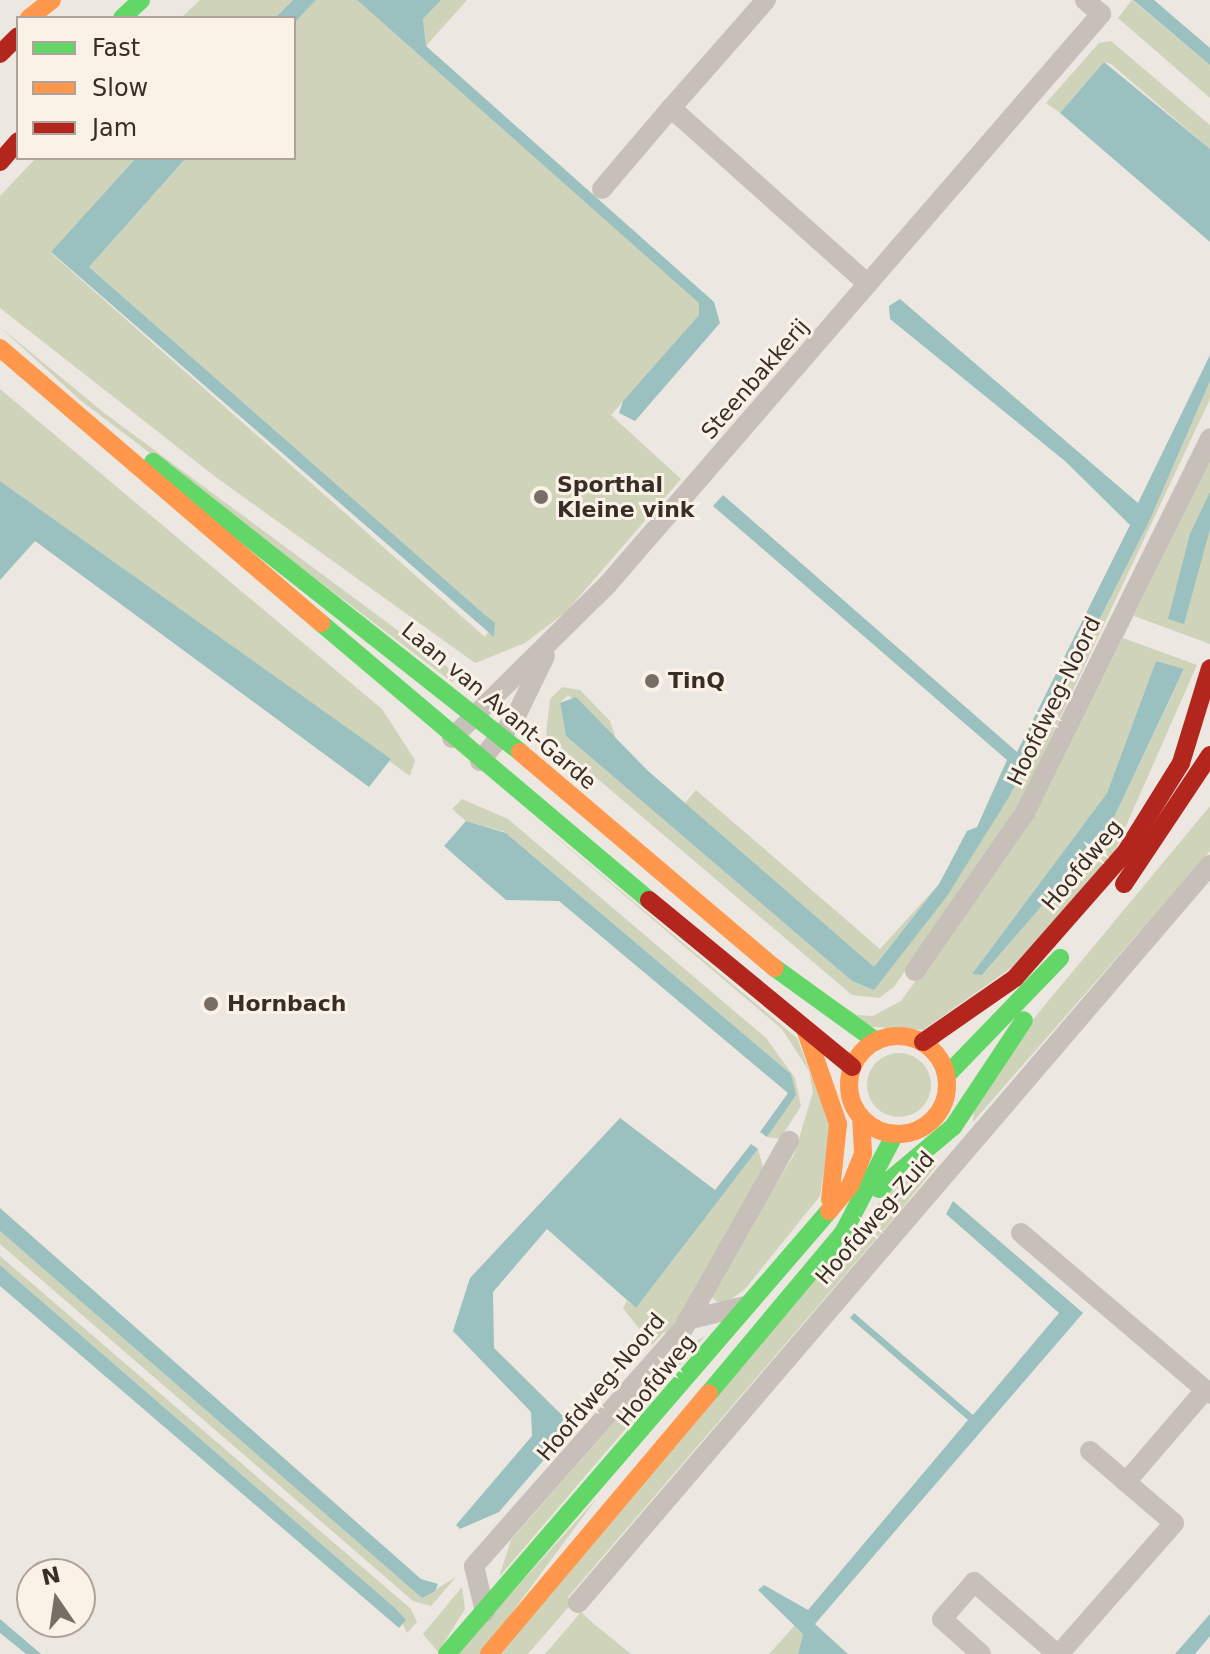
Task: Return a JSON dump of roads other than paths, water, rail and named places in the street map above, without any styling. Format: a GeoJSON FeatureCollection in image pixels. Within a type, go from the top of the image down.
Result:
{"type":"FeatureCollection","features":[{"type":"Feature","properties":{"kind":"main road"},"geometry":{"type":"LineString","coordinates":[[32,16],[53,0]]}},
{"type":"Feature","properties":{"kind":"main road"},"geometry":{"type":"LineString","coordinates":[[38,16],[53,0]]}},
{"type":"Feature","properties":{"kind":"main road"},"geometry":{"type":"LineString","coordinates":[[124,16],[141,0]]}},
{"type":"Feature","properties":{"kind":"main road"},"geometry":{"type":"LineString","coordinates":[[0,42],[16,29]]}},
{"type":"Feature","properties":{"kind":"main road"},"geometry":{"type":"LineString","coordinates":[[0,54],[16,38]]}},
{"type":"Feature","properties":{"kind":"main road"},"geometry":{"type":"LineString","coordinates":[[0,140],[16,124]]}},
{"type":"Feature","properties":{"kind":"main road"},"geometry":{"type":"LineString","coordinates":[[0,162],[16,143]]}},
{"type":"Feature","properties":{"kind":"main road","name":"Laan van Avant-Garde"},"geometry":{"type":"LineString","coordinates":[[0,348],[267,581],[390,676],[452,738],[852,1067]]}},
{"type":"Feature","properties":{"kind":"main road","name":"Laan van Avant-Garde"},"geometry":{"type":"LineString","coordinates":[[83,418],[260,542],[475,714],[773,967],[876,1041]]}},
{"type":"Feature","properties":{"kind":"main road","name":"Hoofdweg"},"geometry":{"type":"LineString","coordinates":[[923,1042],[1015,978],[1125,853],[1181,763],[1210,668]]}},
{"type":"Feature","properties":{"kind":"main road","name":"Hoofdweg"},"geometry":{"type":"LineString","coordinates":[[947,1075],[1053,966],[1148,855],[1210,755]]}},
{"type":"Feature","properties":{"kind":"main road"},"geometry":{"type":"LineString","coordinates":[[843,1233],[899,1165],[953,1127],[1050,986],[1053,966]]}},
{"type":"Feature","properties":{"kind":"main road"},"geometry":{"type":"LineString","coordinates":[[805,1028],[838,1124],[838,1172],[825,1212]]}},
{"type":"Feature","properties":{"kind":"main road"},"geometry":{"type":"LineString","coordinates":[[900,1035],[923,1042],[947,1075],[946,1098],[934,1119],[895,1134],[861,1118],[850,1094],[852,1067],[876,1041],[900,1035]]}},
{"type":"Feature","properties":{"kind":"main road","name":"Hoofdweg"},"geometry":{"type":"LineString","coordinates":[[447,1654],[748,1304],[858,1170],[861,1118]]}},
{"type":"Feature","properties":{"kind":"main road","name":"Hoofdweg"},"geometry":{"type":"LineString","coordinates":[[489,1654],[843,1233],[895,1134]]}},
{"type":"Feature","properties":{"kind":"street"},"geometry":{"type":"LineString","coordinates":[[602,189],[766,0]]}},
{"type":"Feature","properties":{"kind":"street","name":"Steenbakkerij"},"geometry":{"type":"LineString","coordinates":[[452,738],[549,648],[1101,14],[1085,0]]}},
{"type":"Feature","properties":{"kind":"street"},"geometry":{"type":"LineString","coordinates":[[671,108],[868,284]]}},
{"type":"Feature","properties":{"kind":"street","name":"Hoofdweg-Noord"},"geometry":{"type":"LineString","coordinates":[[915,971],[1025,813],[1210,438]]}},
{"type":"Feature","properties":{"kind":"street","name":"Steenbakkerij"},"geometry":{"type":"LineString","coordinates":[[480,761],[500,736],[549,648]]}},
{"type":"Feature","properties":{"kind":"street","name":"Hoofdweg-Zuid"},"geometry":{"type":"LineString","coordinates":[[578,1603],[1210,865]]}},
{"type":"Feature","properties":{"kind":"street","name":"Hoofdweg-Noord"},"geometry":{"type":"LineString","coordinates":[[485,1612],[474,1566],[560,1477],[687,1320],[789,1141]]}},
{"type":"Feature","properties":{"kind":"street"},"geometry":{"type":"LineString","coordinates":[[1021,1233],[1207,1392],[1126,1482]]}},
{"type":"Feature","properties":{"kind":"street"},"geometry":{"type":"LineString","coordinates":[[687,1320],[748,1304]]}},
{"type":"Feature","properties":{"kind":"street"},"geometry":{"type":"LineString","coordinates":[[981,1654],[942,1619],[974,1582],[1058,1654],[1174,1523],[1090,1451]]}},
{"type":"Feature","properties":{"kind":"water"},"geometry":{"type":"Polygon","coordinates":[[[293,0],[316,0],[296,21],[296,16],[277,16],[293,0]]]}},
{"type":"Feature","properties":{"kind":"water"},"geometry":{"type":"Polygon","coordinates":[[[357,0],[441,0],[423,19],[426,46],[714,302],[720,323],[635,421],[619,413],[623,401],[699,315],[699,303],[357,0]]]}},
{"type":"Feature","properties":{"kind":"water"},"geometry":{"type":"Polygon","coordinates":[[[1133,0],[1154,0],[1210,48],[1210,65],[1133,0]]]}},
{"type":"Feature","properties":{"kind":"water"},"geometry":{"type":"Polygon","coordinates":[[[1104,62],[1210,149],[1210,242],[1060,113],[1104,62]]]}},
{"type":"Feature","properties":{"kind":"water"},"geometry":{"type":"Polygon","coordinates":[[[134,160],[184,160],[89,267],[495,623],[494,637],[51,252],[134,160]]]}},
{"type":"Feature","properties":{"kind":"water"},"geometry":{"type":"Polygon","coordinates":[[[900,299],[1138,503],[1210,355],[1210,381],[1149,522],[1009,797],[947,896],[874,990],[852,981],[566,736],[560,703],[576,697],[647,770],[874,967],[939,884],[967,831],[977,827],[1007,760],[713,506],[723,495],[1017,752],[1130,525],[1065,461],[890,319],[889,306],[900,299]]]}},
{"type":"Feature","properties":{"kind":"water"},"geometry":{"type":"Polygon","coordinates":[[[0,481],[391,759],[369,787],[35,541],[0,580],[0,481]]]}},
{"type":"Feature","properties":{"kind":"water"},"geometry":{"type":"Polygon","coordinates":[[[1210,492],[1210,529],[1184,624],[1168,619],[1190,534],[1210,492]]]}},
{"type":"Feature","properties":{"kind":"water"},"geometry":{"type":"Polygon","coordinates":[[[1156,661],[1184,669],[1109,828],[982,975],[972,974],[1107,793],[1156,661]]]}},
{"type":"Feature","properties":{"kind":"water"},"geometry":{"type":"Polygon","coordinates":[[[466,821],[506,833],[791,1074],[796,1095],[767,1137],[760,1132],[788,1093],[559,901],[506,900],[444,846],[466,821]]]}},
{"type":"Feature","properties":{"kind":"water"},"geometry":{"type":"Polygon","coordinates":[[[620,1118],[715,1190],[751,1144],[758,1149],[636,1308],[547,1229],[493,1292],[494,1348],[573,1426],[499,1512],[460,1529],[456,1525],[532,1436],[531,1412],[453,1331],[470,1278],[620,1118]]]}},
{"type":"Feature","properties":{"kind":"water"},"geometry":{"type":"Polygon","coordinates":[[[953,1201],[1083,1313],[815,1624],[848,1654],[798,1654],[803,1634],[758,1590],[764,1585],[808,1610],[968,1420],[850,1318],[854,1313],[973,1415],[1059,1313],[946,1214],[953,1201]]]}},
{"type":"Feature","properties":{"kind":"water"},"geometry":{"type":"Polygon","coordinates":[[[0,1208],[421,1579],[438,1584],[435,1591],[422,1598],[0,1231],[0,1208]]]}},
{"type":"Feature","properties":{"kind":"water"},"geometry":{"type":"Polygon","coordinates":[[[0,1265],[395,1608],[406,1620],[399,1628],[0,1286],[0,1265]]]}},
{"type":"Feature","properties":{"kind":"water"},"geometry":{"type":"Polygon","coordinates":[[[1210,1614],[1210,1636],[1195,1654],[1175,1654],[1210,1614]]]}},
{"type":"Feature","properties":{"kind":"water"},"geometry":{"type":"Polygon","coordinates":[[[0,1619],[16,1633],[16,1638],[22,1638],[41,1654],[26,1654],[0,1633],[0,1619]]]}},
{"type":"Feature","properties":{"kind":"place","name":"Sporthal Kleine vink"},"geometry":{"type":"Point","coordinates":[541,497]}},
{"type":"Feature","properties":{"kind":"place","name":"TinQ"},"geometry":{"type":"Point","coordinates":[652,681]}},
{"type":"Feature","properties":{"kind":"place","name":"Hornbach"},"geometry":{"type":"Point","coordinates":[211,1004]}}]}
